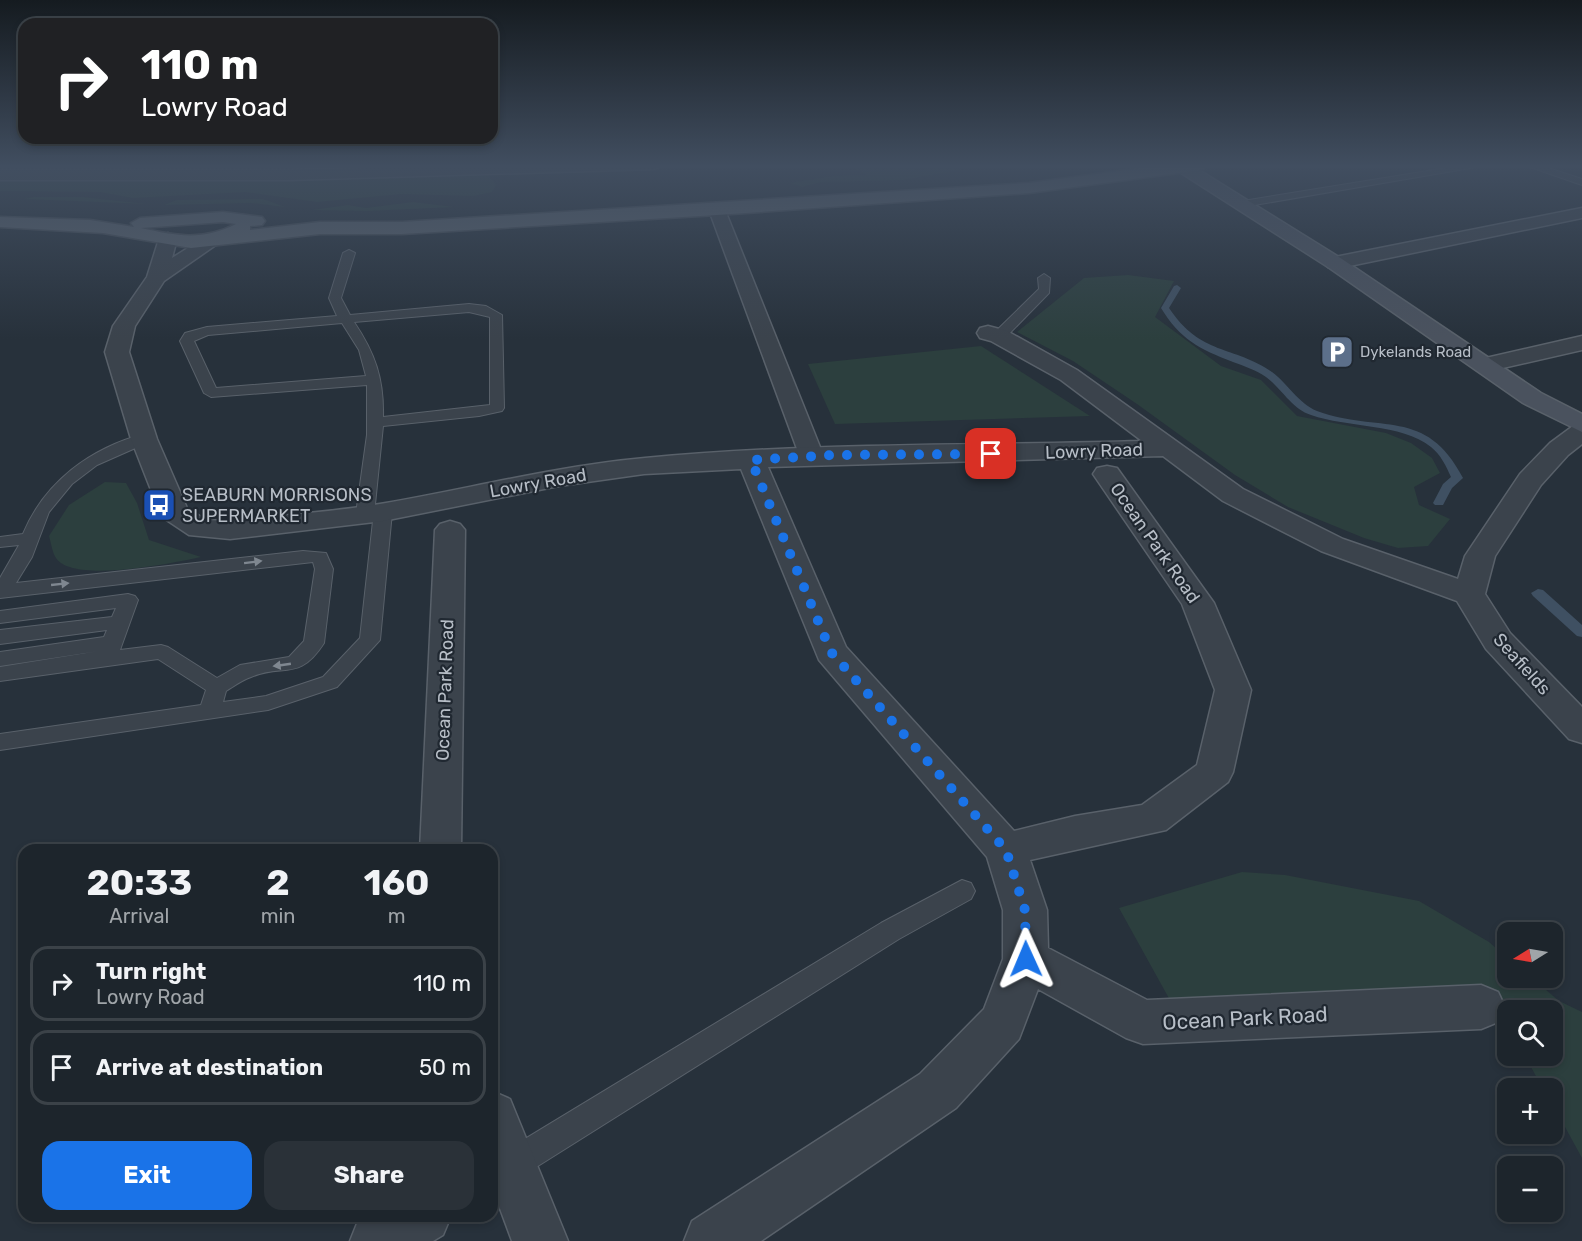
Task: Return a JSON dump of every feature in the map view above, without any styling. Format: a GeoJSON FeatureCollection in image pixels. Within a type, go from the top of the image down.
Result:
{"type":"FeatureCollection","features":[{"type":"Feature","properties":{"kind":"main road"},"geometry":{"type":"LineString","coordinates":[[23,223],[102,226],[142,223]]}},
{"type":"Feature","properties":{"kind":"main road"},"geometry":{"type":"LineString","coordinates":[[166,238],[168,229],[183,223]]}},
{"type":"Feature","properties":{"kind":"main road"},"geometry":{"type":"LineString","coordinates":[[219,239],[242,228],[242,223]]}},
{"type":"Feature","properties":{"kind":"main road"},"geometry":{"type":"LineString","coordinates":[[272,223],[320,228],[402,228],[491,223]]}},
{"type":"Feature","properties":{"kind":"main road"},"geometry":{"type":"LineString","coordinates":[[1272,223],[1532,398],[1582,424]]}},
{"type":"Feature","properties":{"kind":"main road"},"geometry":{"type":"LineString","coordinates":[[102,226],[190,243],[320,228]]}},
{"type":"Feature","properties":{"kind":"street"},"geometry":{"type":"LineString","coordinates":[[722,223],[812,457]]}},
{"type":"Feature","properties":{"kind":"street"},"geometry":{"type":"LineString","coordinates":[[1335,263],[1533,223]]}},
{"type":"Feature","properties":{"kind":"street","name":"Lowry Road"},"geometry":{"type":"LineString","coordinates":[[166,238],[157,277],[124,326],[117,352],[144,439],[175,513],[199,529],[230,530],[374,513],[559,478],[644,466],[812,457],[1165,448]]}},
{"type":"Feature","properties":{"kind":"street","name":"Lowry Road"},"geometry":{"type":"LineString","coordinates":[[157,277],[219,239]]}},
{"type":"Feature","properties":{"kind":"street"},"geometry":{"type":"LineString","coordinates":[[994,335],[1069,375],[1165,448],[1233,495],[1332,545],[1469,594],[1480,556],[1530,480],[1559,449],[1582,432]]}},
{"type":"Feature","properties":{"kind":"street"},"geometry":{"type":"LineString","coordinates":[[1485,365],[1582,343]]}},
{"type":"Feature","properties":{"kind":"street"},"geometry":{"type":"LineString","coordinates":[[712,1241],[938,1091],[1002,1023],[1026,959],[1025,910],[1006,850],[831,652],[751,460]]}},
{"type":"Feature","properties":{"kind":"street","name":"Ocean Park Road"},"geometry":{"type":"LineString","coordinates":[[1006,850],[1075,832],[1152,819],[1214,772],[1233,690],[1198,603],[1107,474]]}},
{"type":"Feature","properties":{"kind":"street","name":"Ocean Park Road"},"geometry":{"type":"LineString","coordinates":[[440,844],[450,530]]}},
{"type":"Feature","properties":{"kind":"street","name":"Seafields"},"geometry":{"type":"LineString","coordinates":[[1469,594],[1498,641],[1582,730]]}},
{"type":"Feature","properties":{"kind":"street","name":"Ocean Park Road"},"geometry":{"type":"LineString","coordinates":[[1026,959],[1143,1022],[1481,1007]]}},
{"type":"Feature","properties":{"kind":"street"},"geometry":{"type":"LineString","coordinates":[[498,1132],[540,1241]]}},
{"type":"Feature","properties":{"kind":"street"},"geometry":{"type":"LineString","coordinates":[[378,1241],[413,1222]]}},
{"type":"Feature","properties":{"kind":"lane"},"geometry":{"type":"LineString","coordinates":[[0,742],[268,703],[330,682],[370,640],[374,513],[372,475],[374,380],[370,359],[335,298],[349,253]]}},
{"type":"Feature","properties":{"kind":"lane"},"geometry":{"type":"LineString","coordinates":[[994,335],[1045,290],[1044,278]]}},
{"type":"Feature","properties":{"kind":"lane"},"geometry":{"type":"LineString","coordinates":[[374,380],[211,393],[188,344],[190,336],[207,331],[469,308],[482,309],[496,315],[497,408],[479,412],[374,422]]}},
{"type":"Feature","properties":{"kind":"lane"},"geometry":{"type":"LineString","coordinates":[[1,591],[23,557],[41,511],[66,481],[91,462],[144,439]]}},
{"type":"Feature","properties":{"kind":"lane"},"geometry":{"type":"LineString","coordinates":[[0,542],[29,539]]}},
{"type":"Feature","properties":{"kind":"lane"},"geometry":{"type":"LineString","coordinates":[[1,591],[303,556],[320,557],[324,569],[314,643],[295,663],[247,670],[217,687],[210,710]]}},
{"type":"Feature","properties":{"kind":"lane"},"geometry":{"type":"LineString","coordinates":[[0,617],[128,600],[110,651]]}},
{"type":"Feature","properties":{"kind":"lane"},"geometry":{"type":"LineString","coordinates":[[0,637],[120,622]]}},
{"type":"Feature","properties":{"kind":"lane"},"geometry":{"type":"LineString","coordinates":[[0,659],[110,651],[161,652],[217,687]]}},
{"type":"Feature","properties":{"kind":"lane"},"geometry":{"type":"LineString","coordinates":[[0,674],[110,651]]}},
{"type":"Feature","properties":{"kind":"lane"},"geometry":{"type":"LineString","coordinates":[[511,1165],[890,932],[962,891]]}},
{"type":"Feature","properties":{"kind":"green space"},"geometry":{"type":"Polygon","coordinates":[[[1128,275],[1174,281],[1155,317],[1221,366],[1261,380],[1297,416],[1386,433],[1411,443],[1432,458],[1440,473],[1414,487],[1419,505],[1450,519],[1428,546],[1398,548],[1364,538],[1288,507],[1235,475],[1073,361],[1017,332],[1084,278],[1128,275]]]}},
{"type":"Feature","properties":{"kind":"green space"},"geometry":{"type":"Polygon","coordinates":[[[981,346],[1090,416],[835,424],[808,364],[981,346]]]}},
{"type":"Feature","properties":{"kind":"green space"},"geometry":{"type":"Polygon","coordinates":[[[105,482],[126,483],[137,503],[149,540],[201,557],[124,570],[82,570],[66,566],[56,558],[49,536],[69,505],[105,482]]]}},
{"type":"Feature","properties":{"kind":"green space"},"geometry":{"type":"Polygon","coordinates":[[[1242,872],[1285,875],[1419,901],[1489,942],[1497,949],[1497,988],[1544,988],[1558,1000],[1497,1000],[1497,1007],[1489,993],[1171,1002],[1119,908],[1242,872]]]}},
{"type":"Feature","properties":{"kind":"green space"},"geometry":{"type":"Polygon","coordinates":[[[1563,1003],[1582,1012],[1582,1158],[1563,1123],[1563,1078],[1537,1078],[1530,1066],[1563,1066],[1563,1003]]]}},
{"type":"Feature","properties":{"kind":"waterway"},"geometry":{"type":"LineString","coordinates":[[1177,288],[1165,308],[1174,322],[1196,342],[1263,371],[1275,379],[1308,410],[1349,421],[1404,430],[1421,436],[1435,445],[1447,458],[1457,478],[1447,486],[1439,503]]}},
{"type":"Feature","properties":{"kind":"waterway"},"geometry":{"type":"LineString","coordinates":[[1538,593],[1582,633]]}},
{"type":"Feature","properties":{"kind":"place","name":"Dykelands Road"},"geometry":{"type":"Point","coordinates":[1337,352]}},
{"type":"Feature","properties":{"kind":"place","name":"SEABURN MORRISONS SUPERMARKET"},"geometry":{"type":"Point","coordinates":[159,505]}},
{"type":"Feature","properties":{"kind":"route"},"geometry":{"type":"LineString","coordinates":[[991,454],[834,455],[751,460],[831,652],[1006,850],[1025,910],[1026,959]]}}]}
